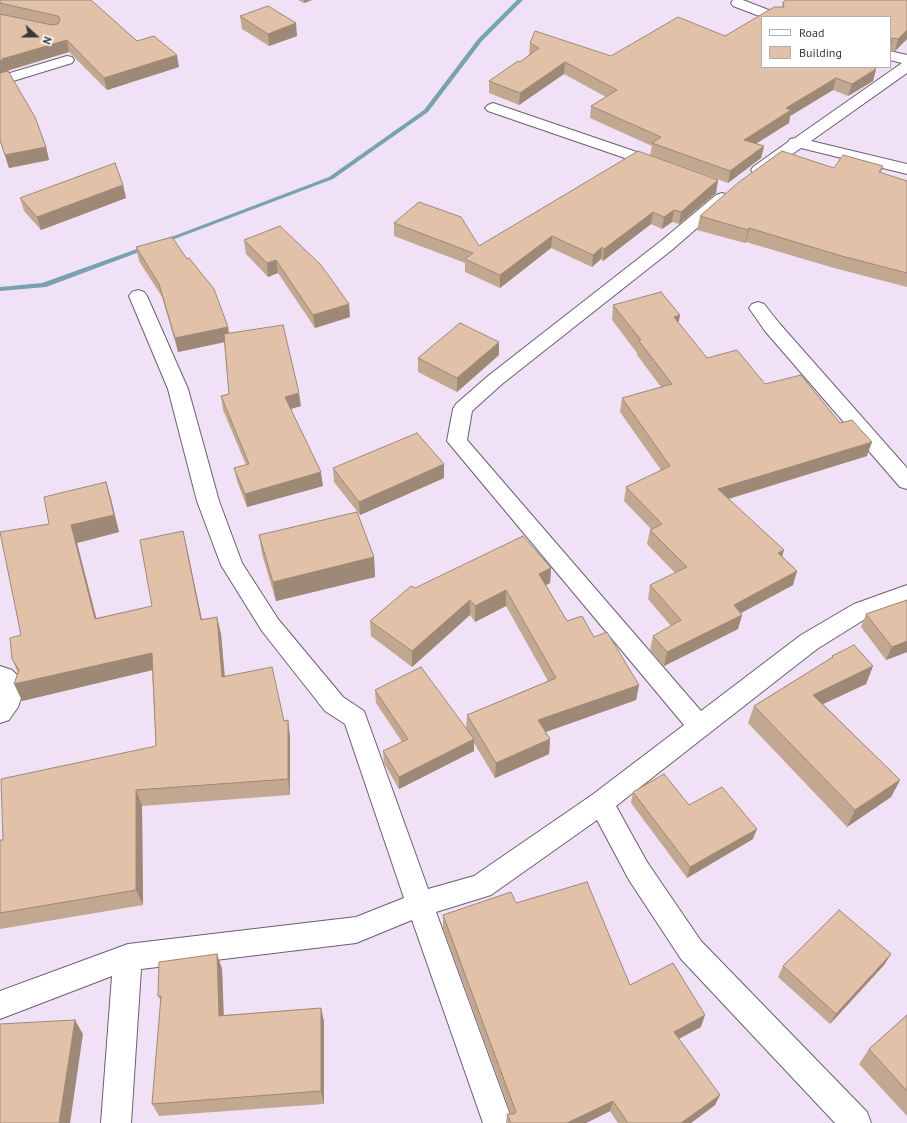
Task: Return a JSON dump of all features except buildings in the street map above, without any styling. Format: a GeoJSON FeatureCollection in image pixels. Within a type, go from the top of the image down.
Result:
{"type":"FeatureCollection","features":[{"type":"Feature","properties":{"kind":"street"},"geometry":{"type":"LineString","coordinates":[[738,3],[771,16]]}},
{"type":"Feature","properties":{"kind":"street"},"geometry":{"type":"LineString","coordinates":[[891,55],[907,60]]}},
{"type":"Feature","properties":{"kind":"street"},"geometry":{"type":"LineString","coordinates":[[0,81],[67,60]]}},
{"type":"Feature","properties":{"kind":"street"},"geometry":{"type":"LineString","coordinates":[[700,727],[458,442],[463,409],[495,380],[667,245],[732,186],[907,66]]}},
{"type":"Feature","properties":{"kind":"street"},"geometry":{"type":"LineString","coordinates":[[493,108],[674,170]]}},
{"type":"Feature","properties":{"kind":"street"},"geometry":{"type":"LineString","coordinates":[[796,142],[907,169]]}},
{"type":"Feature","properties":{"kind":"street"},"geometry":{"type":"LineString","coordinates":[[138,296],[178,389],[208,500],[232,565],[270,625],[334,704],[355,718],[498,1123]]}},
{"type":"Feature","properties":{"kind":"street"},"geometry":{"type":"LineString","coordinates":[[758,308],[772,327],[907,482]]}},
{"type":"Feature","properties":{"kind":"street"},"geometry":{"type":"LineString","coordinates":[[0,1005],[128,957],[356,930],[420,904],[481,886],[601,803],[809,642],[862,610],[907,594]]}},
{"type":"Feature","properties":{"kind":"street"},"geometry":{"type":"LineString","coordinates":[[0,676],[4,677],[13,686],[9,700],[0,713]]}},
{"type":"Feature","properties":{"kind":"street"},"geometry":{"type":"LineString","coordinates":[[601,803],[638,871],[691,950],[856,1123]]}},
{"type":"Feature","properties":{"kind":"street"},"geometry":{"type":"LineString","coordinates":[[116,1123],[128,957]]}},
{"type":"Feature","properties":{"kind":"waterway"},"geometry":{"type":"LineString","coordinates":[[162,242],[331,178],[426,111],[480,40],[520,0]]}},
{"type":"Feature","properties":{"kind":"waterway"},"geometry":{"type":"LineString","coordinates":[[0,289],[43,285],[148,247]]}}]}
